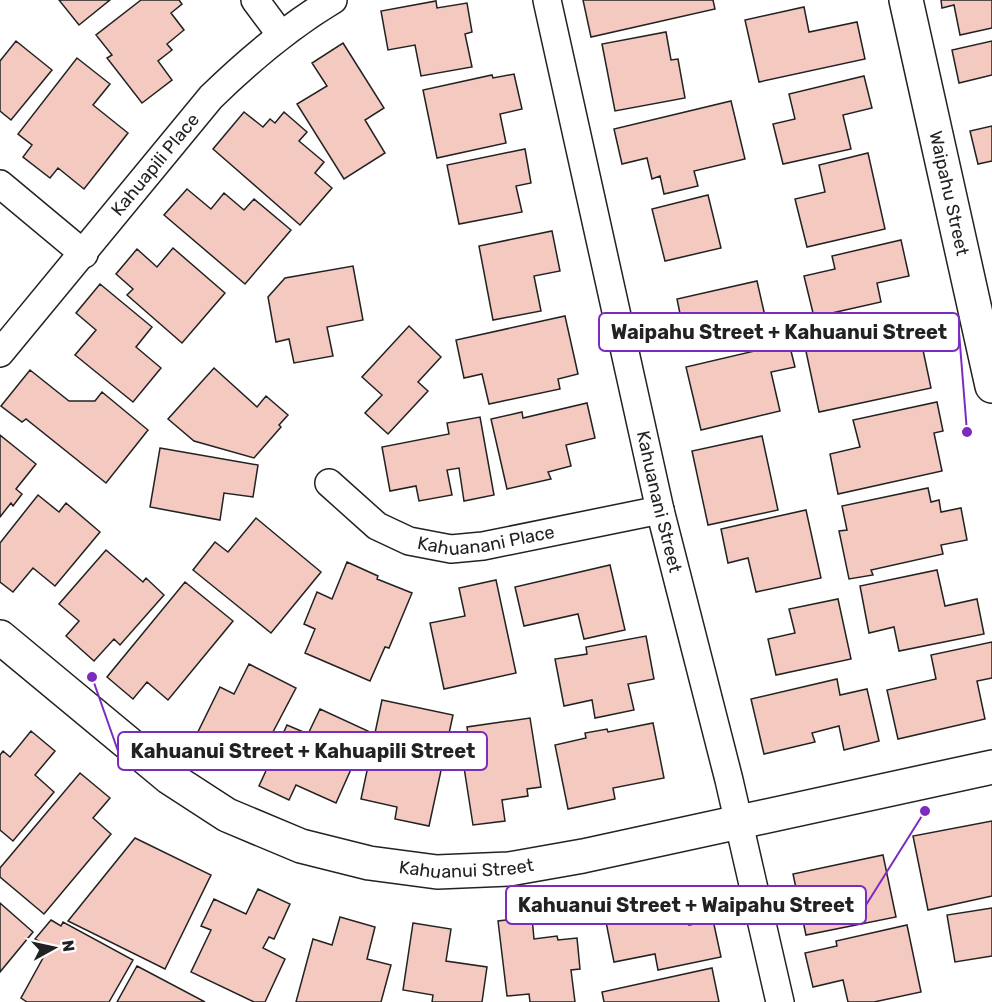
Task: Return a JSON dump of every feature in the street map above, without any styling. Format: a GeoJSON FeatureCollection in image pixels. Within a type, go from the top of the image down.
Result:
{"type":"FeatureCollection","features":[{"type":"Feature","properties":{"kind":"street"},"geometry":{"type":"LineString","coordinates":[[255,0],[281,35]]}},
{"type":"Feature","properties":{"kind":"street","name":"Kahuapili Place"},"geometry":{"type":"LineString","coordinates":[[0,353],[84,254],[211,97],[244,64],[281,35],[333,0]]}},
{"type":"Feature","properties":{"kind":"street","name":"Kahuanani Street"},"geometry":{"type":"LineString","coordinates":[[547,0],[660,510],[740,822],[780,1002]]}},
{"type":"Feature","properties":{"kind":"street","name":"Waipahu Street"},"geometry":{"type":"LineString","coordinates":[[906,0],[992,386]]}},
{"type":"Feature","properties":{"kind":"street"},"geometry":{"type":"LineString","coordinates":[[0,183],[84,254]]}},
{"type":"Feature","properties":{"kind":"street","name":"Kahuanani Place"},"geometry":{"type":"LineString","coordinates":[[329,483],[377,526],[409,541],[451,549],[483,546],[660,510]]}},
{"type":"Feature","properties":{"kind":"street","name":"Kahuanui Street"},"geometry":{"type":"LineString","coordinates":[[0,638],[170,778],[227,815],[301,846],[369,863],[437,872],[508,869],[583,856],[992,767]]}},
{"type":"Feature","properties":{"kind":"building"},"geometry":{"type":"Polygon","coordinates":[[[59,0],[110,0],[79,25],[59,0]]]}},
{"type":"Feature","properties":{"kind":"building"},"geometry":{"type":"Polygon","coordinates":[[[141,0],[179,0],[182,4],[171,13],[184,30],[167,44],[172,50],[158,61],[172,80],[142,103],[107,58],[112,55],[96,35],[141,0]]]}},
{"type":"Feature","properties":{"kind":"building"},"geometry":{"type":"Polygon","coordinates":[[[583,0],[713,0],[715,9],[591,37],[583,0]]]}},
{"type":"Feature","properties":{"kind":"building"},"geometry":{"type":"Polygon","coordinates":[[[941,0],[992,0],[992,28],[960,35],[954,5],[942,8],[941,0]]]}},
{"type":"Feature","properties":{"kind":"building"},"geometry":{"type":"Polygon","coordinates":[[[436,1],[437,8],[467,3],[472,32],[465,34],[472,67],[421,76],[415,45],[388,50],[381,11],[436,1]]]}},
{"type":"Feature","properties":{"kind":"building"},"geometry":{"type":"Polygon","coordinates":[[[804,7],[809,32],[857,22],[865,59],[759,82],[745,20],[804,7]]]}},
{"type":"Feature","properties":{"kind":"building"},"geometry":{"type":"Polygon","coordinates":[[[666,32],[671,60],[678,59],[685,98],[615,111],[602,44],[666,32]]]}},
{"type":"Feature","properties":{"kind":"building"},"geometry":{"type":"Polygon","coordinates":[[[16,41],[52,70],[11,120],[0,111],[0,61],[16,41]]]}},
{"type":"Feature","properties":{"kind":"building"},"geometry":{"type":"Polygon","coordinates":[[[992,41],[992,75],[959,83],[952,50],[992,41]]]}},
{"type":"Feature","properties":{"kind":"building"},"geometry":{"type":"Polygon","coordinates":[[[343,43],[384,108],[365,120],[385,153],[344,179],[297,104],[327,86],[312,63],[343,43]]]}},
{"type":"Feature","properties":{"kind":"building"},"geometry":{"type":"Polygon","coordinates":[[[77,58],[110,84],[93,105],[128,133],[84,189],[58,168],[50,178],[23,157],[32,145],[18,134],[77,58]]]}},
{"type":"Feature","properties":{"kind":"building"},"geometry":{"type":"Polygon","coordinates":[[[514,74],[522,109],[500,114],[506,143],[437,158],[423,90],[492,75],[493,78],[514,74]]]}},
{"type":"Feature","properties":{"kind":"building"},"geometry":{"type":"Polygon","coordinates":[[[864,76],[872,108],[843,115],[851,149],[783,164],[773,124],[795,119],[789,94],[864,76]]]}},
{"type":"Feature","properties":{"kind":"building"},"geometry":{"type":"Polygon","coordinates":[[[731,101],[745,159],[694,171],[698,186],[664,194],[660,176],[652,179],[647,158],[622,164],[614,129],[731,101]]]}},
{"type":"Feature","properties":{"kind":"building"},"geometry":{"type":"Polygon","coordinates":[[[244,112],[263,127],[270,119],[275,123],[284,112],[307,132],[299,141],[324,162],[315,173],[332,188],[300,225],[213,149],[244,112]]]}},
{"type":"Feature","properties":{"kind":"building"},"geometry":{"type":"Polygon","coordinates":[[[992,126],[992,161],[978,164],[970,131],[992,126]]]}},
{"type":"Feature","properties":{"kind":"building"},"geometry":{"type":"Polygon","coordinates":[[[525,149],[531,183],[516,186],[522,212],[459,224],[447,165],[525,149]]]}},
{"type":"Feature","properties":{"kind":"building"},"geometry":{"type":"Polygon","coordinates":[[[868,153],[885,229],[807,247],[795,199],[825,192],[819,165],[868,153]]]}},
{"type":"Feature","properties":{"kind":"building"},"geometry":{"type":"Polygon","coordinates":[[[187,189],[211,209],[224,193],[244,210],[254,199],[291,230],[245,284],[164,215],[187,189]]]}},
{"type":"Feature","properties":{"kind":"building"},"geometry":{"type":"Polygon","coordinates":[[[708,195],[721,248],[665,261],[652,209],[708,195]]]}},
{"type":"Feature","properties":{"kind":"building"},"geometry":{"type":"Polygon","coordinates":[[[552,231],[560,271],[534,276],[541,311],[493,320],[479,246],[552,231]]]}},
{"type":"Feature","properties":{"kind":"building"},"geometry":{"type":"Polygon","coordinates":[[[901,240],[909,276],[877,283],[881,302],[814,317],[804,276],[835,269],[832,256],[901,240]]]}},
{"type":"Feature","properties":{"kind":"building"},"geometry":{"type":"Polygon","coordinates":[[[173,248],[225,293],[182,343],[127,295],[133,289],[116,274],[137,249],[157,267],[173,248]]]}},
{"type":"Feature","properties":{"kind":"building"},"geometry":{"type":"Polygon","coordinates":[[[353,266],[363,320],[327,327],[333,356],[294,363],[289,339],[276,342],[268,297],[285,278],[353,266]]]}},
{"type":"Feature","properties":{"kind":"building"},"geometry":{"type":"Polygon","coordinates":[[[757,281],[767,325],[686,343],[677,299],[757,281]]]}},
{"type":"Feature","properties":{"kind":"building"},"geometry":{"type":"Polygon","coordinates":[[[100,284],[152,327],[136,347],[161,368],[133,402],[75,355],[96,330],[76,313],[100,284]]]}},
{"type":"Feature","properties":{"kind":"building"},"geometry":{"type":"Polygon","coordinates":[[[565,316],[578,374],[558,379],[560,389],[489,404],[482,374],[464,378],[456,340],[565,316]]]}},
{"type":"Feature","properties":{"kind":"building"},"geometry":{"type":"Polygon","coordinates":[[[890,323],[893,336],[919,331],[931,388],[819,412],[804,342],[890,323]]]}},
{"type":"Feature","properties":{"kind":"building"},"geometry":{"type":"Polygon","coordinates":[[[409,326],[441,357],[418,382],[428,391],[388,434],[365,413],[382,395],[362,377],[409,326]]]}},
{"type":"Feature","properties":{"kind":"building"},"geometry":{"type":"Polygon","coordinates":[[[789,343],[795,367],[771,372],[780,411],[701,430],[686,367],[789,343]]]}},
{"type":"Feature","properties":{"kind":"building"},"geometry":{"type":"Polygon","coordinates":[[[214,368],[257,407],[266,396],[288,415],[279,425],[281,427],[254,458],[194,441],[168,419],[214,368]]]}},
{"type":"Feature","properties":{"kind":"building"},"geometry":{"type":"Polygon","coordinates":[[[30,370],[69,401],[95,401],[102,392],[148,430],[106,483],[26,419],[22,422],[1,406],[30,370]]]}},
{"type":"Feature","properties":{"kind":"building"},"geometry":{"type":"Polygon","coordinates":[[[937,402],[943,431],[934,433],[942,471],[838,494],[830,454],[860,447],[853,420],[937,402]]]}},
{"type":"Feature","properties":{"kind":"building"},"geometry":{"type":"Polygon","coordinates":[[[587,403],[595,438],[566,445],[571,466],[548,472],[551,479],[507,489],[491,419],[522,412],[523,418],[587,403]]]}},
{"type":"Feature","properties":{"kind":"building"},"geometry":{"type":"Polygon","coordinates":[[[480,417],[494,495],[464,501],[459,468],[447,470],[452,495],[419,501],[416,486],[390,491],[382,447],[449,434],[447,423],[480,417]]]}},
{"type":"Feature","properties":{"kind":"building"},"geometry":{"type":"Polygon","coordinates":[[[0,435],[36,464],[16,489],[22,494],[0,517],[0,435]]]}},
{"type":"Feature","properties":{"kind":"building"},"geometry":{"type":"Polygon","coordinates":[[[762,436],[778,510],[708,525],[692,451],[762,436]]]}},
{"type":"Feature","properties":{"kind":"building"},"geometry":{"type":"Polygon","coordinates":[[[160,448],[258,465],[253,497],[224,493],[220,520],[150,507],[160,448]]]}},
{"type":"Feature","properties":{"kind":"building"},"geometry":{"type":"Polygon","coordinates":[[[928,488],[931,502],[939,500],[941,512],[961,508],[967,540],[941,545],[943,554],[871,570],[873,575],[849,579],[839,531],[847,530],[842,506],[928,488]]]}},
{"type":"Feature","properties":{"kind":"building"},"geometry":{"type":"Polygon","coordinates":[[[38,495],[59,512],[66,503],[100,532],[55,586],[33,568],[13,592],[0,582],[0,543],[38,495]]]}},
{"type":"Feature","properties":{"kind":"building"},"geometry":{"type":"Polygon","coordinates":[[[806,510],[821,578],[756,592],[748,558],[728,563],[721,529],[806,510]]]}},
{"type":"Feature","properties":{"kind":"building"},"geometry":{"type":"Polygon","coordinates":[[[256,518],[321,572],[271,633],[193,570],[215,542],[228,552],[256,518]]]}},
{"type":"Feature","properties":{"kind":"building"},"geometry":{"type":"Polygon","coordinates":[[[106,550],[143,582],[146,578],[164,595],[120,645],[114,639],[94,661],[66,636],[79,621],[59,604],[106,550]]]}},
{"type":"Feature","properties":{"kind":"building"},"geometry":{"type":"Polygon","coordinates":[[[347,562],[378,576],[377,579],[412,593],[389,648],[385,647],[370,681],[305,653],[315,629],[304,624],[317,592],[332,599],[347,562]]]}},
{"type":"Feature","properties":{"kind":"building"},"geometry":{"type":"Polygon","coordinates":[[[610,565],[625,630],[584,639],[578,614],[524,626],[515,587],[610,565]]]}},
{"type":"Feature","properties":{"kind":"building"},"geometry":{"type":"Polygon","coordinates":[[[937,570],[945,606],[977,599],[984,634],[899,651],[894,627],[869,633],[860,586],[937,570]]]}},
{"type":"Feature","properties":{"kind":"building"},"geometry":{"type":"Polygon","coordinates":[[[496,580],[516,673],[444,689],[430,623],[465,616],[459,588],[496,580]]]}},
{"type":"Feature","properties":{"kind":"building"},"geometry":{"type":"Polygon","coordinates":[[[185,582],[233,621],[168,700],[147,682],[133,699],[107,677],[185,582]]]}},
{"type":"Feature","properties":{"kind":"building"},"geometry":{"type":"Polygon","coordinates":[[[838,599],[851,659],[776,675],[768,639],[795,633],[789,609],[838,599]]]}},
{"type":"Feature","properties":{"kind":"building"},"geometry":{"type":"Polygon","coordinates":[[[646,636],[654,679],[628,684],[634,710],[595,718],[592,700],[564,706],[555,659],[587,654],[586,647],[646,636]]]}},
{"type":"Feature","properties":{"kind":"building"},"geometry":{"type":"Polygon","coordinates":[[[992,642],[992,678],[977,681],[985,719],[898,739],[887,690],[936,679],[931,655],[992,642]]]}},
{"type":"Feature","properties":{"kind":"building"},"geometry":{"type":"Polygon","coordinates":[[[249,664],[296,688],[264,749],[236,735],[224,757],[193,742],[220,687],[234,694],[249,664]]]}},
{"type":"Feature","properties":{"kind":"building"},"geometry":{"type":"Polygon","coordinates":[[[837,679],[840,695],[867,689],[879,741],[844,750],[839,726],[812,733],[815,742],[764,754],[751,699],[837,679]]]}},
{"type":"Feature","properties":{"kind":"building"},"geometry":{"type":"Polygon","coordinates":[[[382,700],[453,715],[429,826],[395,819],[397,807],[361,799],[382,700]]]}},
{"type":"Feature","properties":{"kind":"building"},"geometry":{"type":"Polygon","coordinates":[[[320,709],[368,731],[336,803],[296,785],[289,800],[259,786],[287,725],[308,734],[320,709]]]}},
{"type":"Feature","properties":{"kind":"building"},"geometry":{"type":"Polygon","coordinates":[[[530,718],[541,787],[527,789],[528,796],[502,800],[505,821],[473,825],[463,761],[472,759],[467,727],[530,718]]]}},
{"type":"Feature","properties":{"kind":"building"},"geometry":{"type":"Polygon","coordinates":[[[653,723],[664,778],[613,788],[615,799],[568,809],[555,745],[586,738],[585,733],[607,729],[608,732],[653,723]]]}},
{"type":"Feature","properties":{"kind":"building"},"geometry":{"type":"Polygon","coordinates":[[[31,731],[55,751],[35,775],[54,792],[13,841],[0,830],[0,755],[3,751],[10,757],[31,731]]]}},
{"type":"Feature","properties":{"kind":"building"},"geometry":{"type":"Polygon","coordinates":[[[80,773],[110,798],[93,818],[111,834],[44,914],[0,877],[0,868],[80,773]]]}},
{"type":"Feature","properties":{"kind":"building"},"geometry":{"type":"Polygon","coordinates":[[[992,821],[992,896],[928,910],[913,836],[992,821]]]}},
{"type":"Feature","properties":{"kind":"building"},"geometry":{"type":"Polygon","coordinates":[[[135,838],[211,875],[165,969],[68,921],[135,838]]]}},
{"type":"Feature","properties":{"kind":"building"},"geometry":{"type":"Polygon","coordinates":[[[883,855],[896,917],[806,935],[793,874],[883,855]]]}},
{"type":"Feature","properties":{"kind":"building"},"geometry":{"type":"Polygon","coordinates":[[[258,889],[290,904],[274,939],[269,937],[263,948],[285,959],[265,1002],[254,1002],[191,972],[211,930],[201,926],[214,899],[246,914],[258,889]]]}},
{"type":"Feature","properties":{"kind":"building"},"geometry":{"type":"Polygon","coordinates":[[[684,901],[689,925],[713,920],[721,957],[658,970],[655,954],[614,962],[605,917],[684,901]]]}},
{"type":"Feature","properties":{"kind":"building"},"geometry":{"type":"Polygon","coordinates":[[[0,903],[33,932],[0,972],[0,903]]]}},
{"type":"Feature","properties":{"kind":"building"},"geometry":{"type":"Polygon","coordinates":[[[992,908],[992,956],[955,962],[947,915],[992,908]]]}},
{"type":"Feature","properties":{"kind":"building"},"geometry":{"type":"Polygon","coordinates":[[[340,917],[375,927],[367,959],[391,965],[381,1002],[296,1002],[313,939],[332,945],[340,917]]]}},
{"type":"Feature","properties":{"kind":"building"},"geometry":{"type":"Polygon","coordinates":[[[532,917],[534,939],[557,936],[558,940],[577,938],[580,969],[571,970],[575,1002],[530,1002],[529,994],[507,996],[498,921],[532,917]]]}},
{"type":"Feature","properties":{"kind":"building"},"geometry":{"type":"Polygon","coordinates":[[[51,920],[61,926],[63,922],[133,960],[109,1002],[27,1002],[21,998],[49,947],[35,939],[51,920]]]}},
{"type":"Feature","properties":{"kind":"building"},"geometry":{"type":"Polygon","coordinates":[[[413,923],[451,929],[446,961],[487,967],[482,1002],[432,1002],[433,995],[403,990],[413,923]]]}},
{"type":"Feature","properties":{"kind":"building"},"geometry":{"type":"Polygon","coordinates":[[[907,925],[921,992],[874,1002],[848,1002],[843,980],[813,987],[805,953],[837,946],[836,941],[907,925]]]}},
{"type":"Feature","properties":{"kind":"building"},"geometry":{"type":"Polygon","coordinates":[[[137,966],[205,1002],[117,1002],[137,966]]]}},
{"type":"Feature","properties":{"kind":"building"},"geometry":{"type":"Polygon","coordinates":[[[712,968],[719,1002],[604,1002],[602,992],[712,968]]]}},
{"type":"Feature","properties":{"kind":"place","name":"Waipahu Street + Kahuanui Street"},"geometry":{"type":"Point","coordinates":[967,432]}},
{"type":"Feature","properties":{"kind":"place","name":"Kahuanui Street + Kahuapili Street"},"geometry":{"type":"Point","coordinates":[92,677]}},
{"type":"Feature","properties":{"kind":"place","name":"Kahuanui Street + Waipahu Street"},"geometry":{"type":"Point","coordinates":[925,811]}}]}
